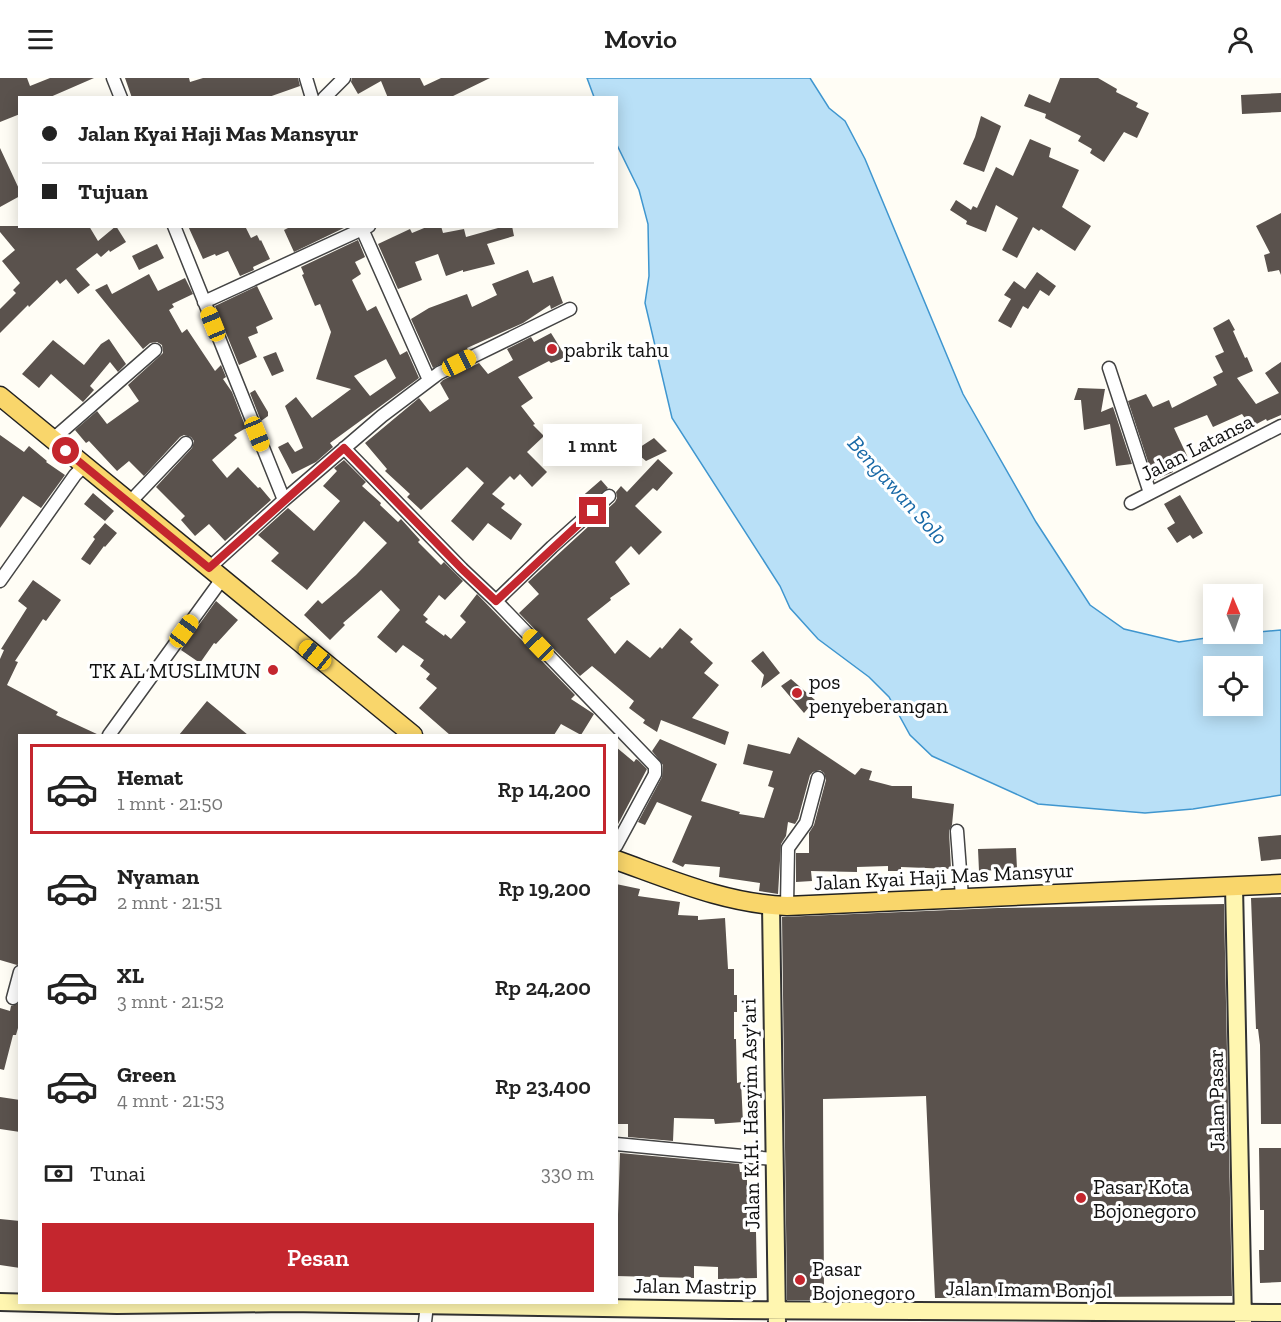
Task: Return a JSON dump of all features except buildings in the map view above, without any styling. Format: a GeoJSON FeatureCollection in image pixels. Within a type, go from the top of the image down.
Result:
{"type":"FeatureCollection","features":[{"type":"Feature","properties":{"kind":"main road"},"geometry":{"type":"LineString","coordinates":[[0,396],[412,734]]}},
{"type":"Feature","properties":{"kind":"main road","name":"Jalan Kyai Haji Mas Mansyur"},"geometry":{"type":"LineString","coordinates":[[618,861],[726,897],[779,906],[1281,884]]}},
{"type":"Feature","properties":{"kind":"main road","name":"Jalan Pasar"},"geometry":{"type":"LineString","coordinates":[[1234,886],[1243,1317]]}},
{"type":"Feature","properties":{"kind":"main road","name":"Jalan K.H. Hasyim Asy'ari"},"geometry":{"type":"LineString","coordinates":[[777,1316],[773,1159],[779,906]]}},
{"type":"Feature","properties":{"kind":"main road","name":"Jalan Mastrip"},"geometry":{"type":"LineString","coordinates":[[0,1302],[18,1303]]}},
{"type":"Feature","properties":{"kind":"main road","name":"Jalan Mastrip"},"geometry":{"type":"LineString","coordinates":[[29,1304],[116,1310],[245,1304]]}},
{"type":"Feature","properties":{"kind":"main road","name":"Jalan Mastrip"},"geometry":{"type":"LineString","coordinates":[[354,1304],[426,1314],[507,1305],[615,1305],[777,1316]]}},
{"type":"Feature","properties":{"kind":"main road","name":"Jalan Imam Bonjol"},"geometry":{"type":"LineString","coordinates":[[777,1316],[1243,1317],[1281,1313]]}},
{"type":"Feature","properties":{"kind":"street"},"geometry":{"type":"LineString","coordinates":[[113,78],[120,96]]}},
{"type":"Feature","properties":{"kind":"street"},"geometry":{"type":"LineString","coordinates":[[306,78],[311,96]]}},
{"type":"Feature","properties":{"kind":"street"},"geometry":{"type":"LineString","coordinates":[[326,96],[344,78]]}},
{"type":"Feature","properties":{"kind":"street"},"geometry":{"type":"LineString","coordinates":[[175,228],[284,500]]}},
{"type":"Feature","properties":{"kind":"street"},"geometry":{"type":"LineString","coordinates":[[204,302],[366,228],[429,380]]}},
{"type":"Feature","properties":{"kind":"street"},"geometry":{"type":"LineString","coordinates":[[110,734],[216,573],[284,500],[344,448],[429,380],[480,352],[570,309]]}},
{"type":"Feature","properties":{"kind":"street"},"geometry":{"type":"LineString","coordinates":[[52,440],[154,350]]}},
{"type":"Feature","properties":{"kind":"street"},"geometry":{"type":"LineString","coordinates":[[1109,368],[1150,493]]}},
{"type":"Feature","properties":{"kind":"street","name":"Jalan Latansa"},"geometry":{"type":"LineString","coordinates":[[1131,503],[1281,426]]}},
{"type":"Feature","properties":{"kind":"street"},"geometry":{"type":"LineString","coordinates":[[130,502],[186,443]]}},
{"type":"Feature","properties":{"kind":"street"},"geometry":{"type":"LineString","coordinates":[[344,448],[655,766],[654,774],[618,842]]}},
{"type":"Feature","properties":{"kind":"street"},"geometry":{"type":"LineString","coordinates":[[0,581],[75,475],[84,466]]}},
{"type":"Feature","properties":{"kind":"street"},"geometry":{"type":"LineString","coordinates":[[496,601],[609,496]]}},
{"type":"Feature","properties":{"kind":"street"},"geometry":{"type":"LineString","coordinates":[[779,906],[788,848],[806,824],[818,778]]}},
{"type":"Feature","properties":{"kind":"street"},"geometry":{"type":"LineString","coordinates":[[957,831],[962,897]]}},
{"type":"Feature","properties":{"kind":"street"},"geometry":{"type":"LineString","coordinates":[[0,994],[16,998]]}},
{"type":"Feature","properties":{"kind":"street"},"geometry":{"type":"LineString","coordinates":[[618,1144],[773,1159]]}},
{"type":"Feature","properties":{"kind":"water","name":"Bengawan Solo"},"geometry":{"type":"Polygon","coordinates":[[[587,78],[810,78],[829,108],[845,121],[865,159],[963,394],[1036,522],[1090,605],[1124,629],[1179,642],[1203,638],[1203,644],[1263,644],[1263,632],[1281,630],[1281,795],[1193,809],[1145,813],[1038,804],[932,756],[910,735],[889,697],[869,677],[818,639],[790,608],[780,586],[672,418],[645,303],[649,276],[648,224],[639,190],[618,147],[618,96],[594,96],[587,78]]]}},
{"type":"Feature","properties":{"kind":"place","name":"pabrik tahu"},"geometry":{"type":"Point","coordinates":[552,349]}},
{"type":"Feature","properties":{"kind":"place","name":"TK AL MUSLIMUN"},"geometry":{"type":"Point","coordinates":[273,670]}},
{"type":"Feature","properties":{"kind":"place","name":"pos penyeberangan"},"geometry":{"type":"Point","coordinates":[797,693]}},
{"type":"Feature","properties":{"kind":"place","name":"Pasar Kota Bojonegoro"},"geometry":{"type":"Point","coordinates":[1081,1198]}},
{"type":"Feature","properties":{"kind":"place","name":"Pasar Bojonegoro"},"geometry":{"type":"Point","coordinates":[800,1280]}},
{"type":"Feature","properties":{"kind":"route"},"geometry":{"type":"LineString","coordinates":[[66,451],[209,568],[344,448],[496,601],[593,511]]}}]}
